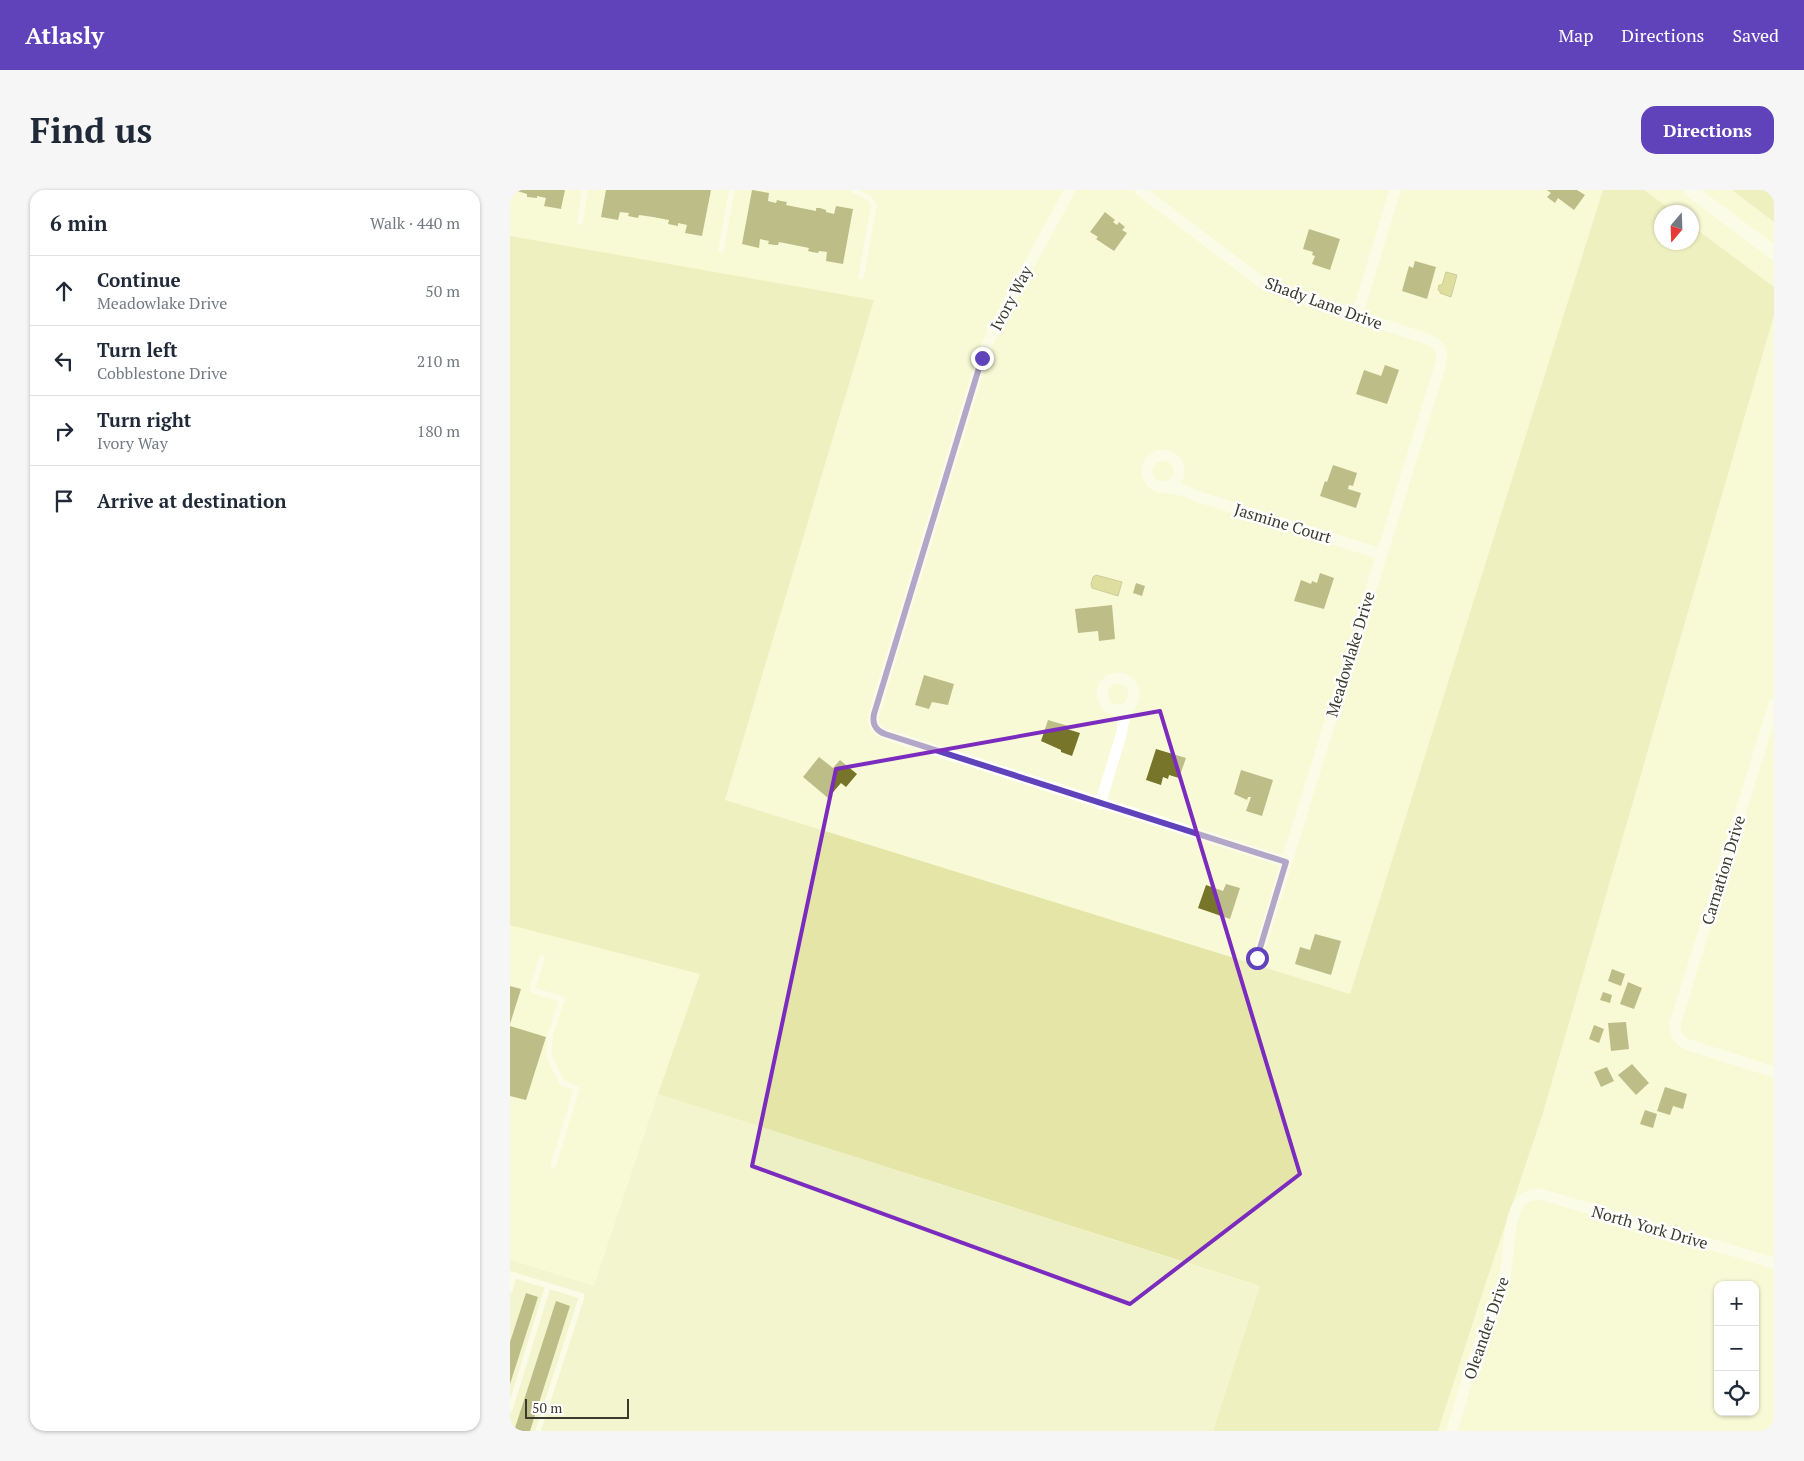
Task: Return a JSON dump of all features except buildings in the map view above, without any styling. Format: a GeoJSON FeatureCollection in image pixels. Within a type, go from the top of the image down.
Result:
{"type":"FeatureCollection","features":[{"type":"Feature","properties":{"kind":"street","name":"Ivory Way"},"geometry":{"type":"LineString","coordinates":[[1070,190],[992,333],[982,358],[874,714],[873,724],[885,734],[1100,804]]}},
{"type":"Feature","properties":{"kind":"street","name":"Shady Lane Drive"},"geometry":{"type":"LineString","coordinates":[[1140,190],[1265,285],[1430,340],[1438,344],[1442,350]]}},
{"type":"Feature","properties":{"kind":"street"},"geometry":{"type":"LineString","coordinates":[[1357,316],[1395,190]]}},
{"type":"Feature","properties":{"kind":"street"},"geometry":{"type":"LineString","coordinates":[[1690,190],[1774,253]]}},
{"type":"Feature","properties":{"kind":"street","name":"Meadowlake Drive"},"geometry":{"type":"LineString","coordinates":[[1257,958],[1441,362],[1442,350]]}},
{"type":"Feature","properties":{"kind":"street"},"geometry":{"type":"LineString","coordinates":[[1179,472],[1170,485],[1159,486],[1150,480],[1148,465],[1154,457],[1159,455],[1169,456],[1176,462],[1187,491]]}},
{"type":"Feature","properties":{"kind":"street","name":"Jasmine Court"},"geometry":{"type":"LineString","coordinates":[[1159,486],[1187,491],[1196,496],[1381,554]]}},
{"type":"Feature","properties":{"kind":"street"},"geometry":{"type":"LineString","coordinates":[[1122,724],[1104,700],[1102,694],[1106,684],[1114,679],[1124,679],[1132,685],[1134,695],[1122,724],[1122,732],[1100,804],[1286,862]]}},
{"type":"Feature","properties":{"kind":"street","name":"Carnation Drive"},"geometry":{"type":"LineString","coordinates":[[1774,704],[1675,1024],[1677,1037],[1686,1044],[1774,1072]]}},
{"type":"Feature","properties":{"kind":"street"},"geometry":{"type":"LineString","coordinates":[[1110,708],[1121,710],[1130,705]]}},
{"type":"Feature","properties":{"kind":"street","name":"North York Drive"},"geometry":{"type":"LineString","coordinates":[[1525,1197],[1540,1194],[1774,1263]]}},
{"type":"Feature","properties":{"kind":"street","name":"Oleander Drive"},"geometry":{"type":"LineString","coordinates":[[1452,1431],[1482,1335],[1504,1282],[1511,1229],[1519,1203],[1525,1197]]}},
{"type":"Feature","properties":{"kind":"lane"},"geometry":{"type":"LineString","coordinates":[[580,222],[585,190]]}},
{"type":"Feature","properties":{"kind":"lane"},"geometry":{"type":"LineString","coordinates":[[721,250],[732,190]]}},
{"type":"Feature","properties":{"kind":"lane"},"geometry":{"type":"LineString","coordinates":[[853,190],[869,198],[874,208],[861,277]]}},
{"type":"Feature","properties":{"kind":"lane"},"geometry":{"type":"LineString","coordinates":[[542,958],[532,990],[562,1000],[550,1036],[549,1056],[562,1082],[577,1088],[553,1166]]}},
{"type":"Feature","properties":{"kind":"lane"},"geometry":{"type":"LineString","coordinates":[[510,1290],[512,1275],[582,1296],[538,1431]]}},
{"type":"Feature","properties":{"kind":"lane"},"geometry":{"type":"LineString","coordinates":[[510,1409],[548,1286]]}},
{"type":"Feature","properties":{"kind":"highlighted area"},"geometry":{"type":"Polygon","coordinates":[[[1160,711],[1300,1174],[1130,1304],[752,1166],[836,769],[1160,711]]]}},
{"type":"Feature","properties":{"kind":"shaded area"},"geometry":{"type":"Polygon","coordinates":[[[1603,190],[1644,190],[1664,205],[1654,205],[1654,250],[1699,250],[1699,231],[1774,287],[1774,315],[1542,1116],[1438,1431],[1213,1431],[1260,1286],[658,1094],[700,974],[510,925],[510,236],[874,300],[725,800],[1350,994],[1603,190]]]}},
{"type":"Feature","properties":{"kind":"shaded area"},"geometry":{"type":"Polygon","coordinates":[[[1732,190],[1774,190],[1774,222],[1732,190]]]}},
{"type":"Feature","properties":{"kind":"shaded area"},"geometry":{"type":"Polygon","coordinates":[[[1446,272],[1457,275],[1451,297],[1440,293],[1438,290],[1439,285],[1442,285],[1446,272]]]}},
{"type":"Feature","properties":{"kind":"shaded area"},"geometry":{"type":"Polygon","coordinates":[[[1096,575],[1122,582],[1118,596],[1092,588],[1093,577],[1096,575]]]}},
{"type":"Feature","properties":{"kind":"shaded area"},"geometry":{"type":"Polygon","coordinates":[[[658,1094],[1261,1287],[1213,1431],[510,1431],[510,1260],[594,1286],[658,1094]]]}},
{"type":"Feature","properties":{"kind":"route"},"geometry":{"type":"LineString","coordinates":[[982,358],[874,714],[873,724],[879,732],[1286,862],[1257,958]]}}]}
